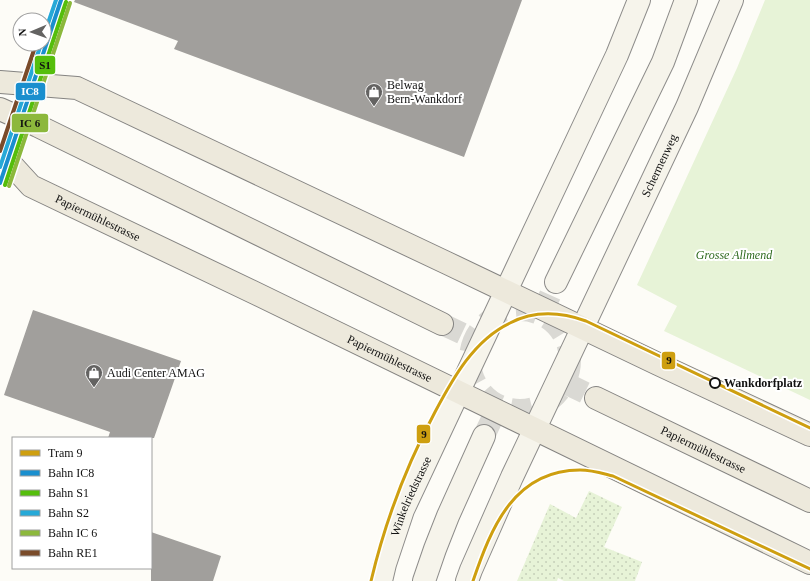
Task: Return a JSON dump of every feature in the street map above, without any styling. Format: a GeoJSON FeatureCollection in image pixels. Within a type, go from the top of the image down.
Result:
{"type":"FeatureCollection","features":[{"type":"Feature","properties":{"kind":"main road"},"geometry":{"type":"LineString","coordinates":[[506,291],[618,55],[638,0]]}},
{"type":"Feature","properties":{"kind":"main road"},"geometry":{"type":"LineString","coordinates":[[556,282],[663,62],[686,0]]}},
{"type":"Feature","properties":{"kind":"main road","name":"Schermenweg"},"geometry":{"type":"LineString","coordinates":[[535,429],[688,107],[732,0]]}},
{"type":"Feature","properties":{"kind":"main road"},"geometry":{"type":"LineString","coordinates":[[0,82],[77,88],[810,435]]}},
{"type":"Feature","properties":{"kind":"main road"},"geometry":{"type":"LineString","coordinates":[[0,109],[38,126],[442,324]]}},
{"type":"Feature","properties":{"kind":"main road","name":"Papiermühlestrasse"},"geometry":{"type":"LineString","coordinates":[[0,152],[31,186],[255,293],[810,563]]}},
{"type":"Feature","properties":{"kind":"main road","name":"Winkelriedstrasse"},"geometry":{"type":"LineString","coordinates":[[381,581],[385,564],[403,510],[506,291]]}},
{"type":"Feature","properties":{"kind":"main road","name":"Papiermühlestrasse"},"geometry":{"type":"LineString","coordinates":[[596,398],[810,501]]}},
{"type":"Feature","properties":{"kind":"main road"},"geometry":{"type":"LineString","coordinates":[[467,581],[535,429]]}},
{"type":"Feature","properties":{"kind":"main road"},"geometry":{"type":"LineString","coordinates":[[424,581],[448,516],[484,436]]}},
{"type":"Feature","properties":{"kind":"green space","name":"Grosse Allmend"},"geometry":{"type":"Polygon","coordinates":[[[765,0],[810,0],[810,400],[664,331],[677,306],[637,285],[737,68],[765,0]]]}},
{"type":"Feature","properties":{"kind":"green space"},"geometry":{"type":"Polygon","coordinates":[[[589,491],[622,507],[604,547],[642,562],[635,581],[564,581],[558,578],[557,581],[517,581],[550,504],[576,518],[589,491]]]}},
{"type":"Feature","properties":{"kind":"building"},"geometry":{"type":"Polygon","coordinates":[[[75,0],[522,0],[464,157],[174,49],[178,41],[74,2],[75,0]]]}},
{"type":"Feature","properties":{"kind":"building"},"geometry":{"type":"Polygon","coordinates":[[[33,310],[181,361],[154,438],[108,437],[110,432],[4,395],[33,310]]]}},
{"type":"Feature","properties":{"kind":"building"},"geometry":{"type":"Polygon","coordinates":[[[152,532],[221,556],[213,581],[151,581],[152,532]]]}},
{"type":"Feature","properties":{"kind":"tunnel"},"geometry":{"type":"LineString","coordinates":[[541,315],[556,282]]}},
{"type":"Feature","properties":{"kind":"tunnel"},"geometry":{"type":"LineString","coordinates":[[520,310],[530,311],[548,318],[562,332],[569,350],[570,360],[569,370],[562,388],[548,402],[530,409],[520,410],[510,409],[492,402],[478,388],[471,370],[470,360],[471,350],[478,332],[492,318],[510,311],[520,310]]}},
{"type":"Feature","properties":{"kind":"tunnel"},"geometry":{"type":"LineString","coordinates":[[442,324],[474,339]]}},
{"type":"Feature","properties":{"kind":"tunnel"},"geometry":{"type":"LineString","coordinates":[[565,383],[596,398]]}},
{"type":"Feature","properties":{"kind":"tunnel"},"geometry":{"type":"LineString","coordinates":[[484,436],[498,406]]}},
{"type":"Feature","properties":{"kind":"tram line","name":"9"},"geometry":{"type":"LineString","coordinates":[[371,581],[383,537],[397,495],[424,432],[449,386],[466,361],[486,339],[497,330],[519,319],[538,314],[558,314],[586,321],[810,428]]}},
{"type":"Feature","properties":{"kind":"tram line","name":"9"},"geometry":{"type":"LineString","coordinates":[[473,581],[488,541],[497,523],[508,506],[522,491],[538,480],[557,473],[580,470],[593,471],[613,476],[810,569]]}},
{"type":"Feature","properties":{"kind":"rail line","name":"S2"},"geometry":{"type":"LineString","coordinates":[[52,12],[56,0]]}},
{"type":"Feature","properties":{"kind":"rail line","name":"IC8"},"geometry":{"type":"LineString","coordinates":[[0,183],[61,0]]}},
{"type":"Feature","properties":{"kind":"rail line","name":"S1"},"geometry":{"type":"LineString","coordinates":[[5,185],[66,2]]}},
{"type":"Feature","properties":{"kind":"rail line","name":"RE1"},"geometry":{"type":"LineString","coordinates":[[0,151],[33,52]]}},
{"type":"Feature","properties":{"kind":"rail line","name":"S2"},"geometry":{"type":"LineString","coordinates":[[0,167],[38,52]]}},
{"type":"Feature","properties":{"kind":"transit line"},"geometry":{"type":"LineString","coordinates":[[9,186],[70,3]]}},
{"type":"Feature","properties":{"kind":"place","name":"Belwag Bern-Wankdorf"},"geometry":{"type":"Point","coordinates":[374,107]}},
{"type":"Feature","properties":{"kind":"place","name":"Wankdorfplatz"},"geometry":{"type":"Point","coordinates":[715,383]}},
{"type":"Feature","properties":{"kind":"place","name":"Audi Center AMAG"},"geometry":{"type":"Point","coordinates":[94,388]}}]}
